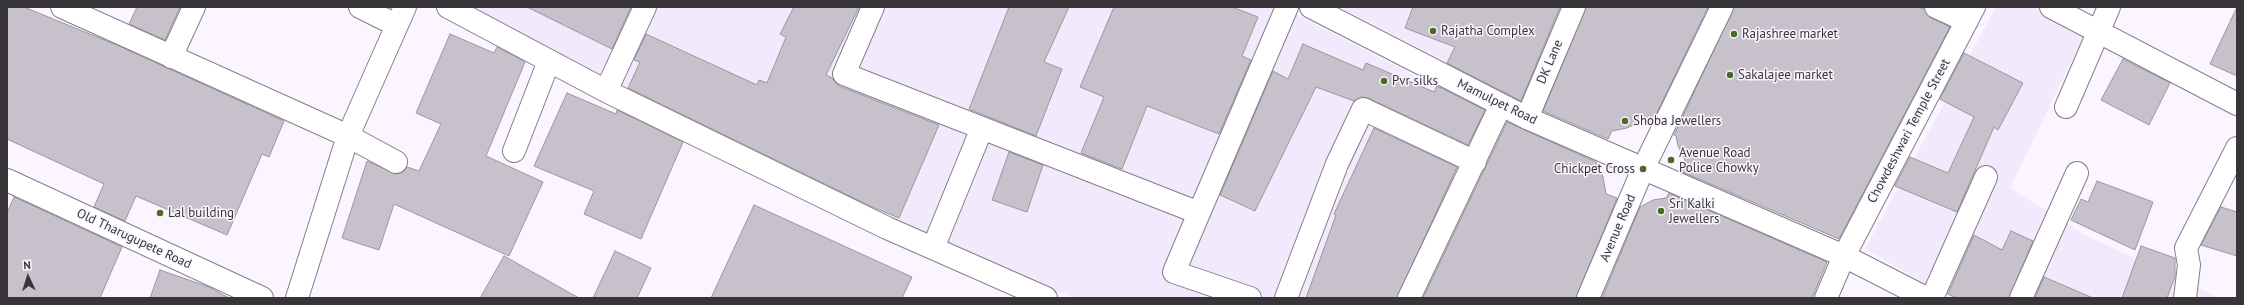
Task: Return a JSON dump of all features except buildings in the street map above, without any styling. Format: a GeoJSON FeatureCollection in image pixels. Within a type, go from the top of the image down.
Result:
{"type":"FeatureCollection","features":[{"type":"Feature","properties":{"kind":"street"},"geometry":{"type":"LineString","coordinates":[[62,7],[348,136],[396,162]]}},
{"type":"Feature","properties":{"kind":"street"},"geometry":{"type":"LineString","coordinates":[[171,57],[194,7]]}},
{"type":"Feature","properties":{"kind":"street"},"geometry":{"type":"LineString","coordinates":[[297,298],[348,136],[400,16],[360,7]]}},
{"type":"Feature","properties":{"kind":"street"},"geometry":{"type":"LineString","coordinates":[[448,7],[606,91],[888,228],[933,248],[1025,294],[1046,298]]}},
{"type":"Feature","properties":{"kind":"street"},"geometry":{"type":"LineString","coordinates":[[606,91],[645,7]]}},
{"type":"Feature","properties":{"kind":"street"},"geometry":{"type":"LineString","coordinates":[[873,7],[844,74],[1199,213]]}},
{"type":"Feature","properties":{"kind":"street"},"geometry":{"type":"LineString","coordinates":[[1250,298],[1174,272],[1287,7]]}},
{"type":"Feature","properties":{"kind":"street","name":"Mamulpet Road"},"geometry":{"type":"LineString","coordinates":[[1311,7],[1527,118],[1844,256],[1926,298]]}},
{"type":"Feature","properties":{"kind":"street","name":"DK Lane"},"geometry":{"type":"LineString","coordinates":[[1527,118],[1574,7]]}},
{"type":"Feature","properties":{"kind":"street","name":"Avenue Road"},"geometry":{"type":"LineString","coordinates":[[1588,298],[1643,169],[1722,7]]}},
{"type":"Feature","properties":{"kind":"street"},"geometry":{"type":"LineString","coordinates":[[1936,7],[1971,14]]}},
{"type":"Feature","properties":{"kind":"street"},"geometry":{"type":"LineString","coordinates":[[2052,7],[2237,104]]}},
{"type":"Feature","properties":{"kind":"street"},"geometry":{"type":"LineString","coordinates":[[2066,107],[2109,7]]}},
{"type":"Feature","properties":{"kind":"street","name":"Chowdeshwari Temple Street"},"geometry":{"type":"LineString","coordinates":[[1826,298],[1844,256],[1971,14]]}},
{"type":"Feature","properties":{"kind":"street"},"geometry":{"type":"LineString","coordinates":[[514,151],[549,61]]}},
{"type":"Feature","properties":{"kind":"street"},"geometry":{"type":"LineString","coordinates":[[1409,298],[1501,105]]}},
{"type":"Feature","properties":{"kind":"street"},"geometry":{"type":"LineString","coordinates":[[1286,298],[1337,164],[1363,109],[1475,162]]}},
{"type":"Feature","properties":{"kind":"street"},"geometry":{"type":"LineString","coordinates":[[933,248],[982,128]]}},
{"type":"Feature","properties":{"kind":"street"},"geometry":{"type":"LineString","coordinates":[[2185,298],[2189,265],[2186,248],[2237,148]]}},
{"type":"Feature","properties":{"kind":"street"},"geometry":{"type":"LineString","coordinates":[[2021,298],[2077,173]]}},
{"type":"Feature","properties":{"kind":"street"},"geometry":{"type":"LineString","coordinates":[[1932,298],[1986,176]]}},
{"type":"Feature","properties":{"kind":"street","name":"Old Tharugupete Road"},"geometry":{"type":"LineString","coordinates":[[7,180],[262,298]]}},
{"type":"Feature","properties":{"kind":"shaded area"},"geometry":{"type":"Polygon","coordinates":[[[470,7],[1282,7],[1442,90],[1492,112],[1406,298],[1075,298],[1037,284],[791,177],[470,7]]]}},
{"type":"Feature","properties":{"kind":"shaded area"},"geometry":{"type":"Polygon","coordinates":[[[1339,7],[1571,7],[1523,101],[1339,7]]]}},
{"type":"Feature","properties":{"kind":"shaded area"},"geometry":{"type":"Polygon","coordinates":[[[1996,7],[2047,7],[2089,25],[2010,188],[2083,234],[2220,298],[1951,298],[1865,249],[1996,7]]]}},
{"type":"Feature","properties":{"kind":"place","name":"Rajatha Complex"},"geometry":{"type":"Point","coordinates":[1433,31]}},
{"type":"Feature","properties":{"kind":"place","name":"Rajashree market"},"geometry":{"type":"Point","coordinates":[1734,34]}},
{"type":"Feature","properties":{"kind":"place","name":"Sakalajee market"},"geometry":{"type":"Point","coordinates":[1730,75]}},
{"type":"Feature","properties":{"kind":"place","name":"Pvr silks"},"geometry":{"type":"Point","coordinates":[1384,81]}},
{"type":"Feature","properties":{"kind":"place","name":"Shoba Jewellers"},"geometry":{"type":"Point","coordinates":[1625,121]}},
{"type":"Feature","properties":{"kind":"place","name":"Avenue Road Police Chowky"},"geometry":{"type":"Point","coordinates":[1671,160]}},
{"type":"Feature","properties":{"kind":"place","name":"Chickpet Cross"},"geometry":{"type":"Point","coordinates":[1643,169]}},
{"type":"Feature","properties":{"kind":"place","name":"Sri Kalki Jewellers"},"geometry":{"type":"Point","coordinates":[1661,211]}},
{"type":"Feature","properties":{"kind":"place","name":"Lal building"},"geometry":{"type":"Point","coordinates":[160,213]}}]}
